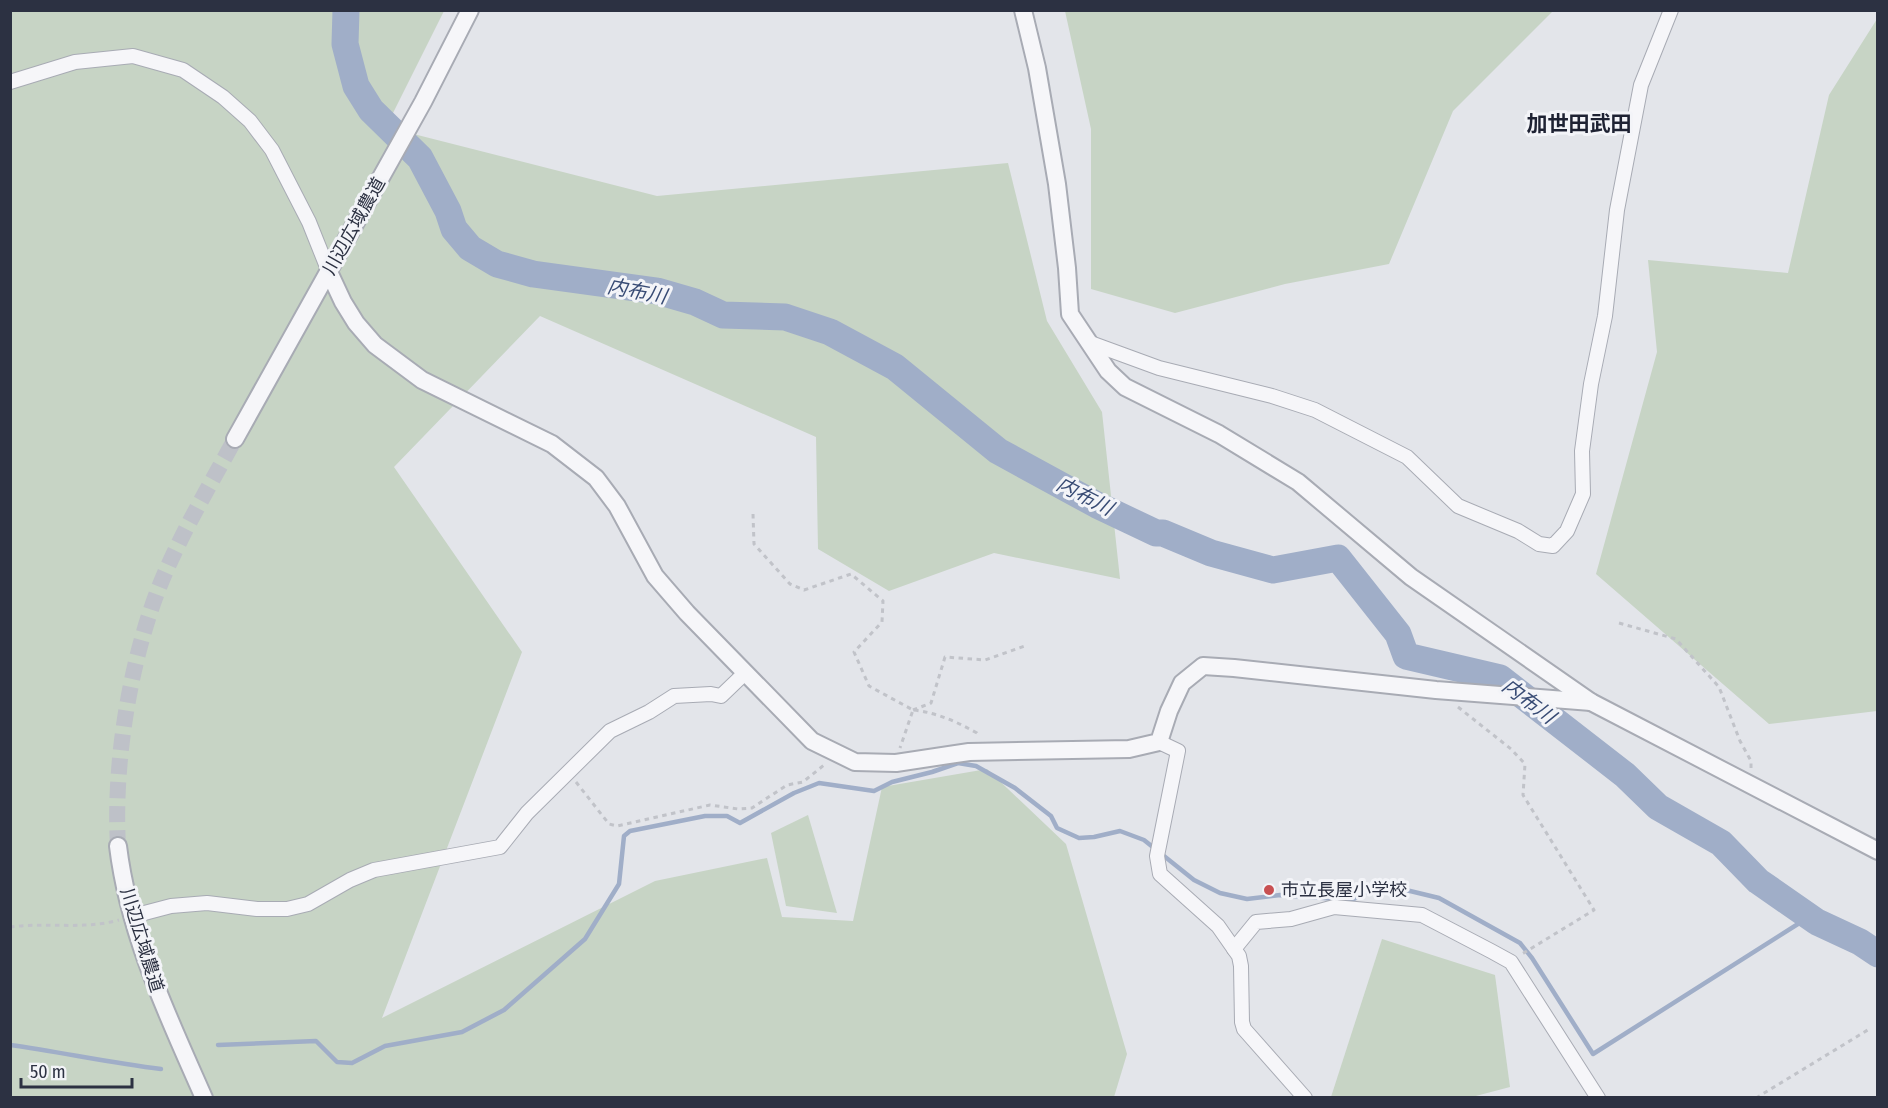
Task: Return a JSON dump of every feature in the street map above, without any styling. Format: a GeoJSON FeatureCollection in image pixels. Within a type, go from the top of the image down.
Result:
{"type":"FeatureCollection","features":[{"type":"Feature","properties":{"kind":"street","name":"川辺広域農道"},"geometry":{"type":"LineString","coordinates":[[235,439],[423,102],[470,10]]}},
{"type":"Feature","properties":{"kind":"street"},"geometry":{"type":"LineString","coordinates":[[1023,10],[1037,68],[1057,183],[1070,314],[1108,371],[1125,387],[1219,434],[1298,483],[1412,577],[1591,702],[1878,850]]}},
{"type":"Feature","properties":{"kind":"street"},"geometry":{"type":"LineString","coordinates":[[1088,342],[1159,368],[1262,393],[1315,410],[1407,457],[1458,506],[1518,531],[1539,544],[1553,546],[1567,531],[1583,494],[1582,451],[1591,384],[1605,316],[1617,210],[1641,85],[1671,10]]}},
{"type":"Feature","properties":{"kind":"street"},"geometry":{"type":"LineString","coordinates":[[10,82],[75,62],[134,56],[183,70],[232,105],[250,121],[272,150],[309,222],[329,272],[348,309],[375,345],[422,380],[552,444],[596,478],[617,506],[655,576],[812,741],[855,762],[896,763],[969,752],[1129,749],[1159,742],[1178,751],[1157,856],[1160,874],[1218,926],[1239,956],[1244,1029],[1305,1098]]}},
{"type":"Feature","properties":{"kind":"street"},"geometry":{"type":"LineString","coordinates":[[1159,742],[1169,711],[1182,683],[1203,666],[1436,690],[1591,702]]}},
{"type":"Feature","properties":{"kind":"street"},"geometry":{"type":"LineString","coordinates":[[133,916],[171,906],[207,903],[257,909],[287,909],[308,904],[350,880],[374,870],[500,848],[527,813],[610,731],[649,712],[674,696],[711,694],[721,696],[745,673]]}},
{"type":"Feature","properties":{"kind":"street","name":"川辺広域農道"},"geometry":{"type":"LineString","coordinates":[[118,846],[121,867],[147,968],[204,1098]]}},
{"type":"Feature","properties":{"kind":"street"},"geometry":{"type":"LineString","coordinates":[[1234,949],[1256,922],[1291,919],[1334,907],[1422,915],[1510,962],[1598,1098]]}},
{"type":"Feature","properties":{"kind":"path"},"geometry":{"type":"LineString","coordinates":[[753,514],[754,544],[790,584],[804,590],[851,574],[884,601],[882,622],[854,652],[869,686],[912,710],[931,712],[977,733],[987,752]]}},
{"type":"Feature","properties":{"kind":"path"},"geometry":{"type":"LineString","coordinates":[[1619,623],[1676,639],[1719,687],[1750,761],[1752,786]]}},
{"type":"Feature","properties":{"kind":"path"},"geometry":{"type":"LineString","coordinates":[[912,710],[931,703],[945,657],[985,660],[1025,646]]}},
{"type":"Feature","properties":{"kind":"path"},"geometry":{"type":"LineString","coordinates":[[1436,690],[1511,749],[1525,764],[1523,795],[1594,910],[1510,962]]}},
{"type":"Feature","properties":{"kind":"path"},"geometry":{"type":"LineString","coordinates":[[896,763],[912,710]]}},
{"type":"Feature","properties":{"kind":"path"},"geometry":{"type":"LineString","coordinates":[[568,772],[609,824],[617,826],[711,805],[738,809],[752,808],[787,785],[803,782],[837,754]]}},
{"type":"Feature","properties":{"kind":"path"},"geometry":{"type":"LineString","coordinates":[[10,927],[32,924],[85,926],[133,916]]}},
{"type":"Feature","properties":{"kind":"path"},"geometry":{"type":"LineString","coordinates":[[1756,1098],[1871,1028]]}},
{"type":"Feature","properties":{"kind":"green space"},"geometry":{"type":"Polygon","coordinates":[[[1065,10],[1553,11],[1453,111],[1389,264],[1285,284],[1175,313],[1091,289],[1091,129],[1065,10]]]}},
{"type":"Feature","properties":{"kind":"green space"},"geometry":{"type":"Polygon","coordinates":[[[10,11],[444,11],[386,127],[657,196],[1008,163],[1047,321],[1102,412],[1120,579],[994,553],[889,591],[818,549],[816,437],[540,316],[394,467],[522,652],[382,1018],[655,881],[767,858],[782,917],[853,921],[882,787],[987,769],[1066,844],[1127,1054],[1114,1097],[11,1097],[10,11]]]}},
{"type":"Feature","properties":{"kind":"green space"},"geometry":{"type":"Polygon","coordinates":[[[1877,19],[1877,711],[1769,724],[1596,574],[1657,352],[1648,260],[1788,273],[1829,95],[1877,19]]]}},
{"type":"Feature","properties":{"kind":"green space"},"geometry":{"type":"Polygon","coordinates":[[[808,815],[837,913],[786,906],[771,833],[808,815]]]}},
{"type":"Feature","properties":{"kind":"green space"},"geometry":{"type":"Polygon","coordinates":[[[1382,939],[1495,975],[1510,1087],[1472,1097],[1331,1097],[1382,939]]]}},
{"type":"Feature","properties":{"kind":"waterway","name":"内布川"},"geometry":{"type":"LineString","coordinates":[[346,10],[345,44],[356,86],[371,110],[420,158],[448,211],[454,229],[470,248],[497,264],[533,274],[657,291],[695,302],[723,315],[785,317],[830,332],[895,367],[998,451],[1097,505],[1156,533],[1163,533],[1211,553],[1273,570],[1338,558],[1398,634],[1406,656],[1500,678],[1625,775],[1658,807],[1721,843],[1758,881],[1817,922],[1860,942],[1878,954]]}},
{"type":"Feature","properties":{"kind":"waterway"},"geometry":{"type":"LineString","coordinates":[[218,1045],[316,1041],[337,1062],[352,1063],[385,1046],[462,1032],[504,1010],[585,939],[619,884],[624,836],[630,831],[705,816],[727,816],[740,823],[794,793],[819,783],[874,791],[892,782],[958,763],[976,766],[1015,788],[1051,816],[1057,828],[1079,838],[1120,831],[1144,840],[1194,880],[1220,893],[1247,899],[1280,895],[1352,900],[1368,891],[1406,890],[1439,898],[1520,943],[1593,1054],[1809,917]]}},
{"type":"Feature","properties":{"kind":"waterway"},"geometry":{"type":"LineString","coordinates":[[10,1045],[161,1069]]}},
{"type":"Feature","properties":{"kind":"tunnel"},"geometry":{"type":"LineString","coordinates":[[118,846],[118,778],[122,743],[134,671],[143,637],[165,573],[198,505],[235,439]]}},
{"type":"Feature","properties":{"kind":"place","name":"市立長屋小学校"},"geometry":{"type":"Point","coordinates":[1269,890]}},
{"type":"Feature","properties":{"kind":"district","name":"加世田武田"},"geometry":{"type":"Point","coordinates":[1579,124]}}]}
